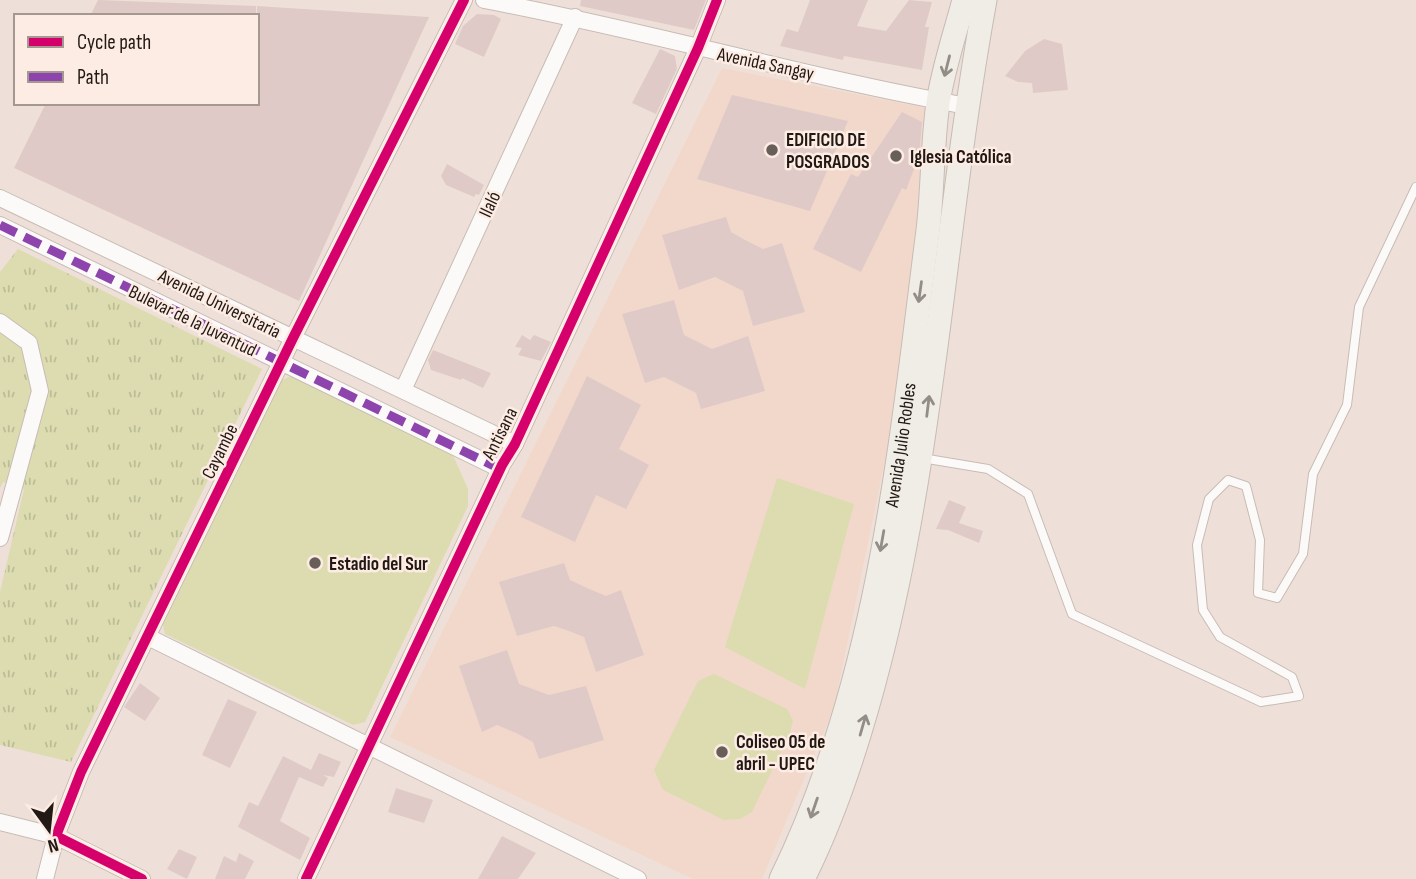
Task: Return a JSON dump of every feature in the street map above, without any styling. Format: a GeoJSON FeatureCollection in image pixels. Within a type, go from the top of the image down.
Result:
{"type":"FeatureCollection","features":[{"type":"Feature","properties":{"kind":"main road","name":"Avenida Julio Robles"},"geometry":{"type":"LineString","coordinates":[[781,879],[811,818],[846,714],[873,591],[898,454],[928,226],[938,101],[964,0]]}},
{"type":"Feature","properties":{"kind":"main road","name":"Avenida Julio Robles"},"geometry":{"type":"LineString","coordinates":[[803,879],[828,830],[864,725],[894,605],[922,458],[967,106],[985,0]]}},
{"type":"Feature","properties":{"kind":"street","name":"Cayambe"},"geometry":{"type":"LineString","coordinates":[[45,879],[56,836],[81,772],[293,338],[464,0]]}},
{"type":"Feature","properties":{"kind":"street","name":"Avenida Sangay"},"geometry":{"type":"LineString","coordinates":[[484,0],[575,17],[698,48],[967,106]]}},
{"type":"Feature","properties":{"kind":"street","name":"Antisana"},"geometry":{"type":"LineString","coordinates":[[306,879],[500,469],[515,444],[698,48],[717,0]]}},
{"type":"Feature","properties":{"kind":"street","name":"Ilaló"},"geometry":{"type":"LineString","coordinates":[[403,390],[575,17]]}},
{"type":"Feature","properties":{"kind":"street","name":"Avenida Universitaria"},"geometry":{"type":"LineString","coordinates":[[0,198],[515,444]]}},
{"type":"Feature","properties":{"kind":"street","name":"Bulevar de la Juventud"},"geometry":{"type":"LineString","coordinates":[[0,225],[500,469]]}},
{"type":"Feature","properties":{"kind":"street"},"geometry":{"type":"LineString","coordinates":[[0,323],[29,343],[40,391],[0,538]]}},
{"type":"Feature","properties":{"kind":"street"},"geometry":{"type":"LineString","coordinates":[[148,637],[638,879]]}},
{"type":"Feature","properties":{"kind":"street"},"geometry":{"type":"LineString","coordinates":[[0,822],[56,836],[142,879]]}},
{"type":"Feature","properties":{"kind":"lane"},"geometry":{"type":"LineString","coordinates":[[922,458],[988,469],[1028,494],[1072,614],[1261,702],[1299,696],[1292,677],[1220,637],[1203,610],[1197,545],[1209,499],[1228,480],[1245,486],[1260,540],[1258,593],[1277,598],[1303,554],[1313,474],[1347,405],[1359,307],[1416,187]]}},
{"type":"Feature","properties":{"kind":"shaded area"},"geometry":{"type":"Polygon","coordinates":[[[722,68],[932,109],[919,256],[888,446],[834,708],[762,879],[693,879],[390,737],[722,68]]]}},
{"type":"Feature","properties":{"kind":"green space"},"geometry":{"type":"Polygon","coordinates":[[[18,249],[262,369],[71,762],[0,745],[0,592],[24,489],[3,482],[0,488],[0,272],[18,249]]]}},
{"type":"Feature","properties":{"kind":"green space","name":"Estadio del Sur"},"geometry":{"type":"Polygon","coordinates":[[[291,376],[452,453],[468,489],[468,506],[365,722],[353,725],[165,634],[162,620],[278,382],[291,376]]]}},
{"type":"Feature","properties":{"kind":"green space"},"geometry":{"type":"Polygon","coordinates":[[[777,478],[854,504],[805,689],[725,647],[777,478]]]}},
{"type":"Feature","properties":{"kind":"green space","name":"Coliseo 05 de abril - UPEC"},"geometry":{"type":"Polygon","coordinates":[[[714,674],[787,709],[793,720],[790,733],[752,812],[740,819],[724,820],[663,790],[654,770],[698,681],[714,674]]]}},
{"type":"Feature","properties":{"kind":"building"},"geometry":{"type":"Polygon","coordinates":[[[98,0],[256,6],[256,14],[91,14],[98,0]]]}},
{"type":"Feature","properties":{"kind":"building"},"geometry":{"type":"Polygon","coordinates":[[[581,0],[706,0],[694,30],[580,6],[581,0]]]}},
{"type":"Feature","properties":{"kind":"building"},"geometry":{"type":"Polygon","coordinates":[[[810,0],[868,0],[857,26],[886,31],[909,0],[932,2],[925,27],[929,27],[922,70],[844,56],[843,60],[780,46],[787,29],[798,32],[810,0]]]}},
{"type":"Feature","properties":{"kind":"building"},"geometry":{"type":"Polygon","coordinates":[[[257,6],[429,17],[299,301],[14,168],[45,105],[259,105],[257,6]]]}},
{"type":"Feature","properties":{"kind":"building"},"geometry":{"type":"Polygon","coordinates":[[[477,14],[494,15],[501,19],[484,57],[455,44],[463,26],[477,14]]]}},
{"type":"Feature","properties":{"kind":"building"},"geometry":{"type":"Polygon","coordinates":[[[1044,39],[1062,44],[1068,90],[1033,93],[1032,83],[1018,82],[1005,76],[1025,51],[1044,39]]]}},
{"type":"Feature","properties":{"kind":"building"},"geometry":{"type":"Polygon","coordinates":[[[660,49],[675,56],[677,69],[656,114],[632,103],[660,49]]]}},
{"type":"Feature","properties":{"kind":"building","name":"EDIFICIO DE POSGRADOS"},"geometry":{"type":"Polygon","coordinates":[[[732,95],[848,121],[810,211],[697,179],[732,95]]]}},
{"type":"Feature","properties":{"kind":"building"},"geometry":{"type":"Polygon","coordinates":[[[902,112],[922,122],[919,156],[906,190],[902,188],[861,272],[813,249],[851,174],[858,177],[902,112]]]}},
{"type":"Feature","properties":{"kind":"building"},"geometry":{"type":"Polygon","coordinates":[[[447,164],[484,185],[479,195],[474,197],[446,185],[441,176],[447,164]]]}},
{"type":"Feature","properties":{"kind":"building"},"geometry":{"type":"Polygon","coordinates":[[[726,217],[731,232],[763,249],[782,243],[805,312],[753,326],[743,291],[715,277],[679,290],[662,235],[726,217]]]}},
{"type":"Feature","properties":{"kind":"building"},"geometry":{"type":"Polygon","coordinates":[[[674,300],[684,335],[712,349],[748,336],[765,391],[701,409],[696,393],[664,377],[645,383],[622,314],[674,300]]]}},
{"type":"Feature","properties":{"kind":"building"},"geometry":{"type":"Polygon","coordinates":[[[522,335],[530,340],[534,335],[551,342],[541,361],[518,355],[522,348],[515,347],[522,335]]]}},
{"type":"Feature","properties":{"kind":"building"},"geometry":{"type":"Polygon","coordinates":[[[433,350],[491,373],[483,388],[462,378],[461,380],[431,370],[428,360],[433,350]]]}},
{"type":"Feature","properties":{"kind":"building"},"geometry":{"type":"Polygon","coordinates":[[[587,376],[641,405],[619,449],[649,465],[626,509],[596,495],[575,542],[521,517],[587,376]]]}},
{"type":"Feature","properties":{"kind":"building"},"geometry":{"type":"Polygon","coordinates":[[[949,500],[966,507],[959,523],[983,531],[979,543],[948,530],[936,529],[949,500]]]}},
{"type":"Feature","properties":{"kind":"building"},"geometry":{"type":"Polygon","coordinates":[[[564,563],[570,580],[606,596],[621,590],[644,655],[596,672],[584,637],[554,626],[517,636],[499,582],[564,563]]]}},
{"type":"Feature","properties":{"kind":"building"},"geometry":{"type":"Polygon","coordinates":[[[507,650],[519,684],[549,695],[586,686],[604,740],[539,759],[533,742],[516,733],[497,725],[482,732],[459,666],[507,650]]]}},
{"type":"Feature","properties":{"kind":"building"},"geometry":{"type":"Polygon","coordinates":[[[140,683],[160,698],[145,721],[124,707],[140,683]]]}},
{"type":"Feature","properties":{"kind":"building"},"geometry":{"type":"Polygon","coordinates":[[[228,699],[257,712],[230,768],[202,755],[228,699]]]}},
{"type":"Feature","properties":{"kind":"building"},"geometry":{"type":"Polygon","coordinates":[[[319,753],[341,762],[334,777],[323,775],[328,778],[323,787],[299,777],[280,821],[310,838],[300,860],[238,827],[249,802],[258,806],[283,756],[311,770],[319,753]]]}},
{"type":"Feature","properties":{"kind":"building"},"geometry":{"type":"Polygon","coordinates":[[[396,788],[433,800],[424,823],[388,812],[396,788]]]}},
{"type":"Feature","properties":{"kind":"building"},"geometry":{"type":"Polygon","coordinates":[[[502,836],[536,853],[518,879],[478,879],[502,836]]]}},
{"type":"Feature","properties":{"kind":"building"},"geometry":{"type":"Polygon","coordinates":[[[179,849],[197,857],[187,879],[167,869],[179,849]]]}},
{"type":"Feature","properties":{"kind":"building"},"geometry":{"type":"Polygon","coordinates":[[[239,853],[254,861],[245,879],[215,879],[224,856],[236,862],[239,853]]]}},
{"type":"Feature","properties":{"kind":"marked path"},"geometry":{"type":"LineString","coordinates":[[0,225],[500,469]]}},
{"type":"Feature","properties":{"kind":"cycle path"},"geometry":{"type":"LineString","coordinates":[[142,879],[56,836],[81,772],[293,338],[464,0]]}},
{"type":"Feature","properties":{"kind":"cycle path"},"geometry":{"type":"LineString","coordinates":[[306,879],[502,465],[515,444],[698,48],[717,0]]}},
{"type":"Feature","properties":{"kind":"place","name":"EDIFICIO DE POSGRADOS"},"geometry":{"type":"Point","coordinates":[772,150]}},
{"type":"Feature","properties":{"kind":"place","name":"Iglesia Católica"},"geometry":{"type":"Point","coordinates":[896,156]}},
{"type":"Feature","properties":{"kind":"place","name":"Estadio del Sur"},"geometry":{"type":"Point","coordinates":[315,563]}},
{"type":"Feature","properties":{"kind":"place","name":"Coliseo 05 de abril - UPEC"},"geometry":{"type":"Point","coordinates":[722,752]}}]}
